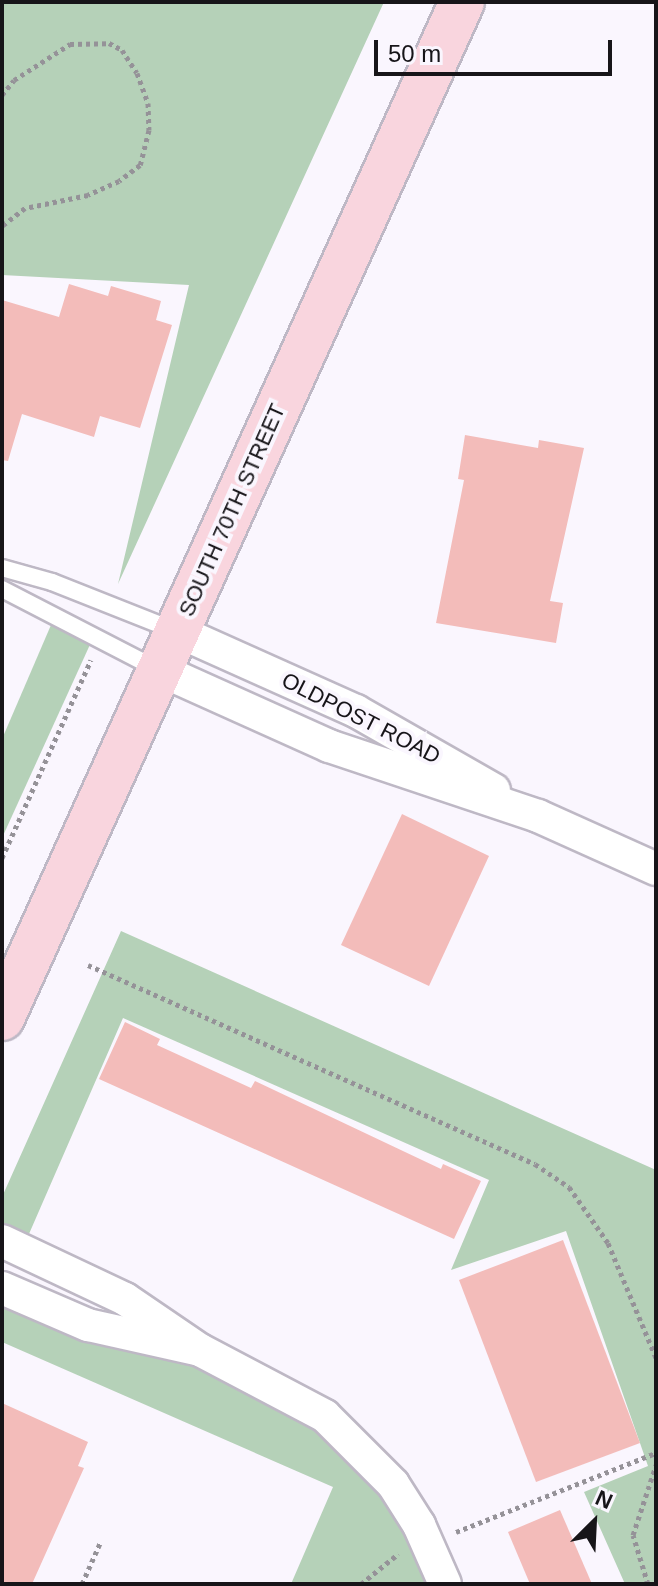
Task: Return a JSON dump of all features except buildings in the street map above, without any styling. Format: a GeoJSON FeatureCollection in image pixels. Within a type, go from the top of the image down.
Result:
{"type":"FeatureCollection","features":[{"type":"Feature","properties":{"kind":"main road","name":"SOUTH 70TH STREET"},"geometry":{"type":"LineString","coordinates":[[2,1018],[462,2]]}},
{"type":"Feature","properties":{"kind":"street","name":"OLDPOST ROAD"},"geometry":{"type":"LineString","coordinates":[[169,650],[356,711],[538,816]]}},
{"type":"Feature","properties":{"kind":"street","name":"OLDPOST ROAD"},"geometry":{"type":"LineString","coordinates":[[169,650],[329,746],[538,816],[656,869]]}},
{"type":"Feature","properties":{"kind":"street"},"geometry":{"type":"LineString","coordinates":[[2,1241],[125,1299],[200,1350],[325,1416],[393,1484],[428,1544],[445,1584]]}},
{"type":"Feature","properties":{"kind":"street"},"geometry":{"type":"LineString","coordinates":[[2,1288],[88,1325],[200,1350]]}},
{"type":"Feature","properties":{"kind":"lane"},"geometry":{"type":"LineString","coordinates":[[2,568],[52,582],[169,650]]}},
{"type":"Feature","properties":{"kind":"lane"},"geometry":{"type":"LineString","coordinates":[[2,589],[99,641],[169,650]]}},
{"type":"Feature","properties":{"kind":"path"},"geometry":{"type":"LineString","coordinates":[[2,95],[14,80],[70,44],[109,43],[122,50],[137,73],[148,103],[149,130],[140,165],[119,181],[88,195],[25,208],[2,226]]}},
{"type":"Feature","properties":{"kind":"path"},"geometry":{"type":"LineString","coordinates":[[2,858],[99,641]]}},
{"type":"Feature","properties":{"kind":"path"},"geometry":{"type":"LineString","coordinates":[[88,965],[535,1164],[569,1187],[608,1243],[656,1358]]}},
{"type":"Feature","properties":{"kind":"path"},"geometry":{"type":"LineString","coordinates":[[361,1584],[402,1551],[428,1544],[656,1453]]}},
{"type":"Feature","properties":{"kind":"path"},"geometry":{"type":"LineString","coordinates":[[648,1584],[633,1535],[656,1465]]}},
{"type":"Feature","properties":{"kind":"path"},"geometry":{"type":"LineString","coordinates":[[82,1584],[101,1541]]}},
{"type":"Feature","properties":{"kind":"green space"},"geometry":{"type":"Polygon","coordinates":[[[2,2],[384,2],[118,584],[189,285],[2,275],[2,2]]]}},
{"type":"Feature","properties":{"kind":"green space"},"geometry":{"type":"Polygon","coordinates":[[[54,618],[93,638],[2,838],[2,739],[54,618]]]}},
{"type":"Feature","properties":{"kind":"green space"},"geometry":{"type":"Polygon","coordinates":[[[121,931],[656,1170],[656,1584],[625,1584],[584,1492],[648,1466],[566,1231],[451,1270],[489,1180],[123,1018],[22,1250],[2,1241],[2,1197],[121,931]]]}},
{"type":"Feature","properties":{"kind":"green space"},"geometry":{"type":"Polygon","coordinates":[[[2,1288],[325,1416],[445,1584],[291,1584],[333,1487],[2,1342],[2,1288]]]}}]}
